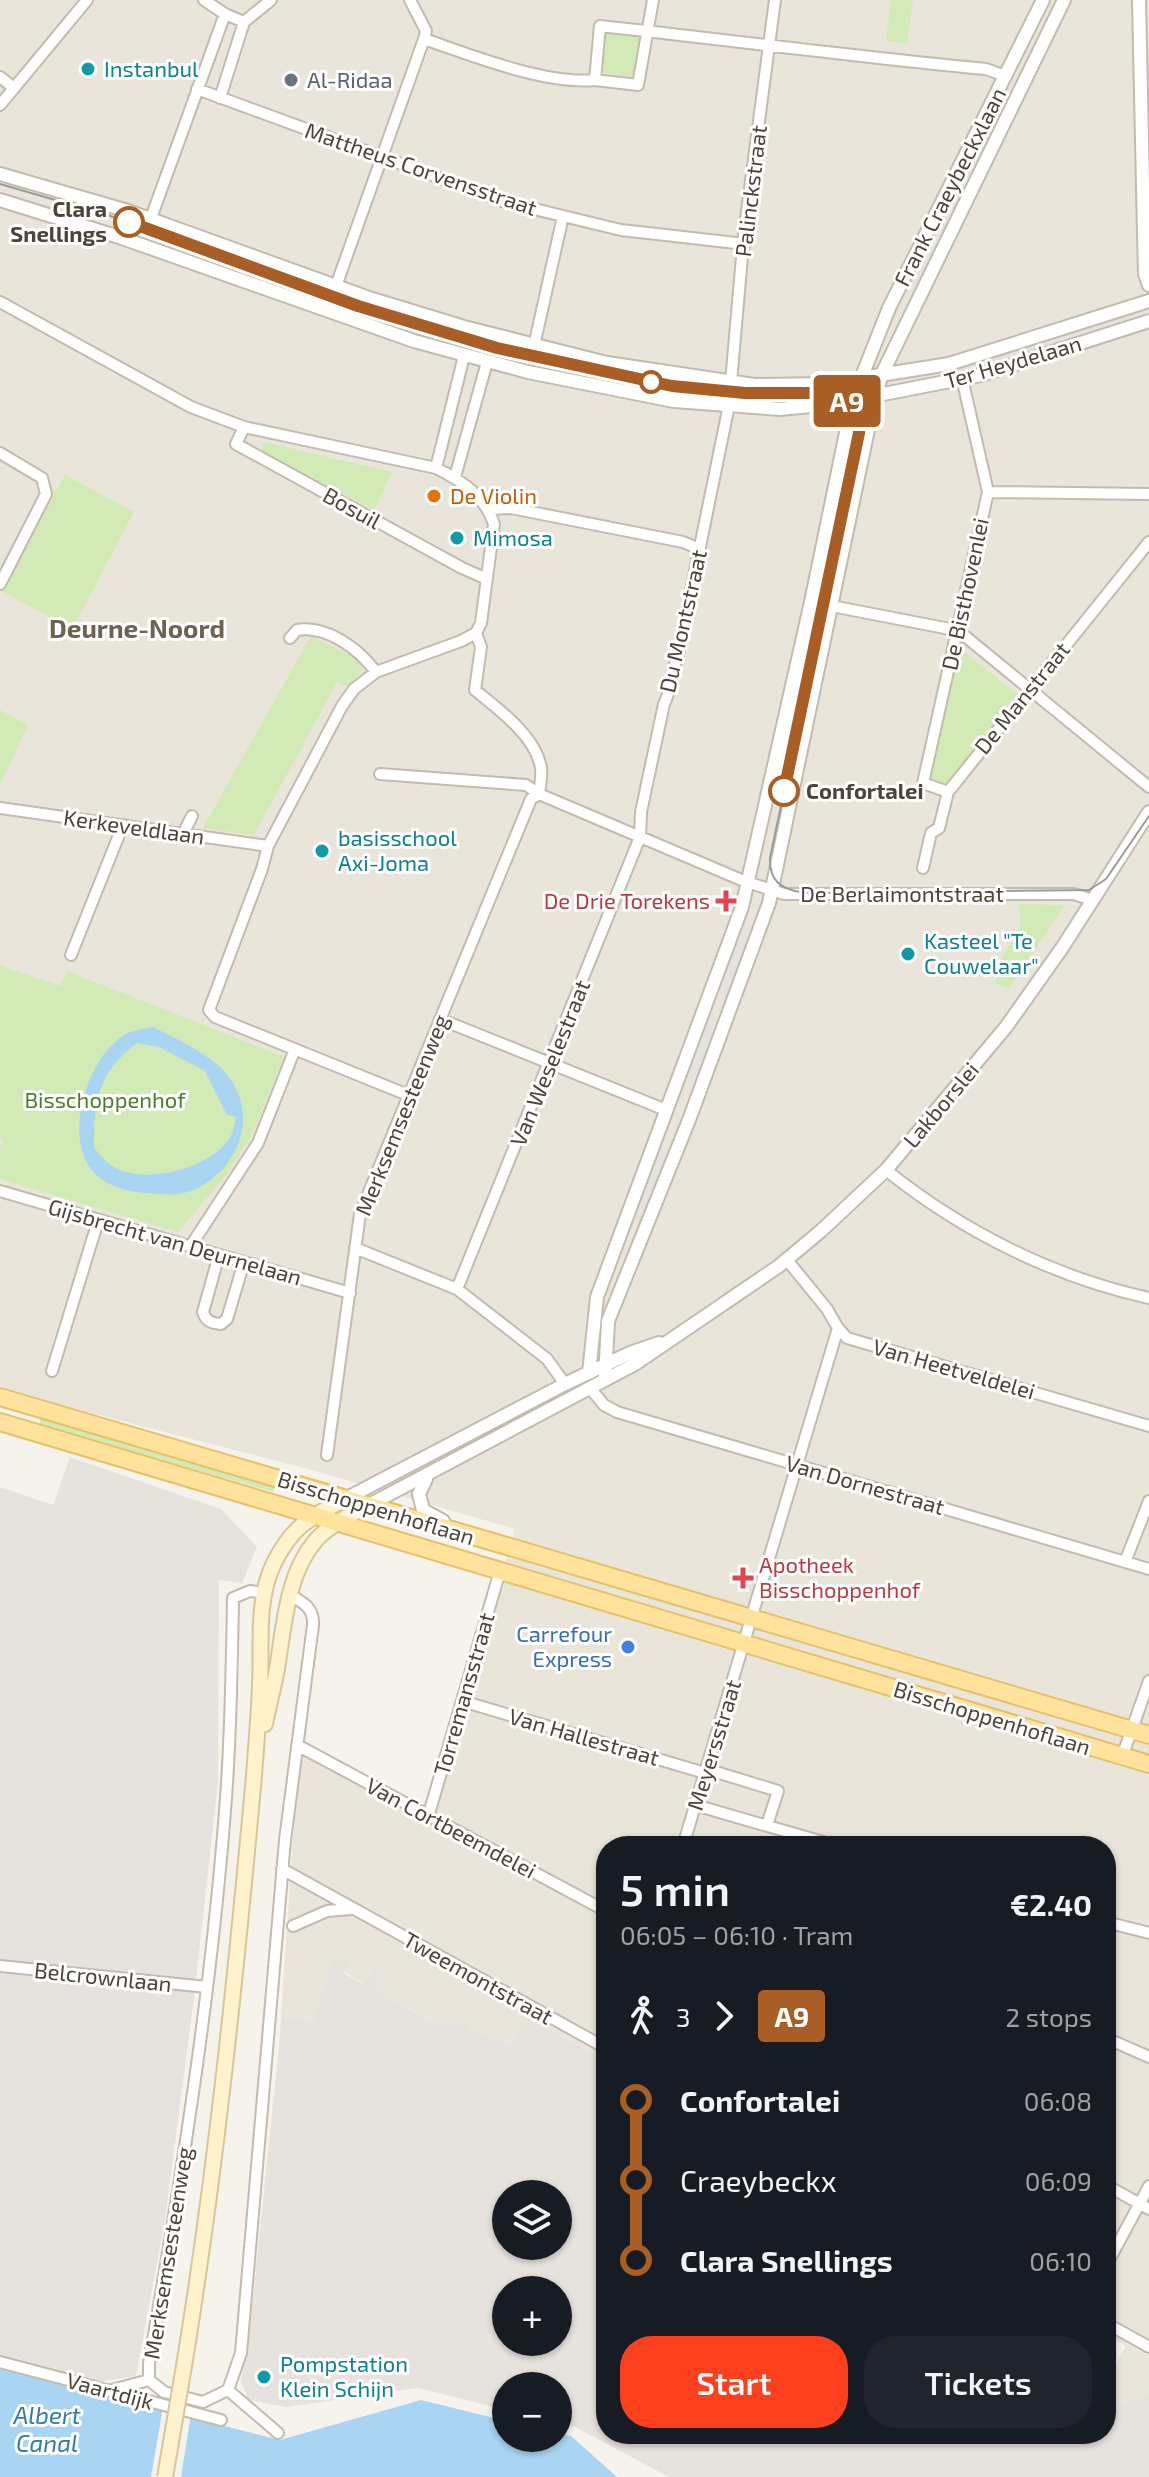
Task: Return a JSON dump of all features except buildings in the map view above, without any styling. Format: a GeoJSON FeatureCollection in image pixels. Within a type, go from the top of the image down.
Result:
{"type":"FeatureCollection","features":[{"type":"Feature","properties":{"kind":"main road","name":"Bisschoppenhoflaan"},"geometry":{"type":"LineString","coordinates":[[0,1397],[1149,1735]]}},
{"type":"Feature","properties":{"kind":"main road","name":"Bisschoppenhoflaan"},"geometry":{"type":"LineString","coordinates":[[0,1422],[1149,1764]]}},
{"type":"Feature","properties":{"kind":"main road","name":"Lakborslei"},"geometry":{"type":"LineString","coordinates":[[313,1516],[347,1498]]}},
{"type":"Feature","properties":{"kind":"main road","name":"Merksemsesteenweg"},"geometry":{"type":"LineString","coordinates":[[254,1775],[290,1595],[299,1571],[312,1546],[336,1523],[369,1505]]}},
{"type":"Feature","properties":{"kind":"main road","name":"Merksemsesteenweg"},"geometry":{"type":"LineString","coordinates":[[165,2477],[202,2249],[229,2024],[254,1775],[260,1634],[265,1593],[273,1566],[292,1531],[313,1516]]}},
{"type":"Feature","properties":{"kind":"street"},"geometry":{"type":"LineString","coordinates":[[0,105],[87,0]]}},
{"type":"Feature","properties":{"kind":"street"},"geometry":{"type":"LineString","coordinates":[[204,0],[244,22]]}},
{"type":"Feature","properties":{"kind":"street"},"geometry":{"type":"LineString","coordinates":[[220,98],[244,22],[271,0]]}},
{"type":"Feature","properties":{"kind":"street"},"geometry":{"type":"LineString","coordinates":[[336,286],[424,39],[426,31],[410,0]]}},
{"type":"Feature","properties":{"kind":"street"},"geometry":{"type":"LineString","coordinates":[[424,39],[517,69],[578,82],[595,80],[638,85],[653,0]]}},
{"type":"Feature","properties":{"kind":"street","name":"Palinckstraat"},"geometry":{"type":"LineString","coordinates":[[729,405],[744,234],[775,0]]}},
{"type":"Feature","properties":{"kind":"street","name":"Frank Craeybeckxlaan"},"geometry":{"type":"LineString","coordinates":[[861,377],[889,308],[1043,0]]}},
{"type":"Feature","properties":{"kind":"street","name":"Frank Craeybeckxlaan"},"geometry":{"type":"LineString","coordinates":[[882,374],[1064,0]]}},
{"type":"Feature","properties":{"kind":"street"},"geometry":{"type":"LineString","coordinates":[[1139,0],[1145,274],[1149,285]]}},
{"type":"Feature","properties":{"kind":"street"},"geometry":{"type":"LineString","coordinates":[[151,218],[225,14]]}},
{"type":"Feature","properties":{"kind":"street"},"geometry":{"type":"LineString","coordinates":[[595,80],[600,26],[986,69],[1023,85]]}},
{"type":"Feature","properties":{"kind":"street"},"geometry":{"type":"LineString","coordinates":[[0,77],[14,88]]}},
{"type":"Feature","properties":{"kind":"street","name":"Mattheus Corvensstraat"},"geometry":{"type":"LineString","coordinates":[[197,89],[505,202],[621,230],[745,244]]}},
{"type":"Feature","properties":{"kind":"street","name":"Ter Heydelaan"},"geometry":{"type":"LineString","coordinates":[[0,174],[151,218],[424,315],[607,363],[731,382],[801,386],[949,364],[1149,301]]}},
{"type":"Feature","properties":{"kind":"street","name":"Ter Heydelaan"},"geometry":{"type":"LineString","coordinates":[[0,200],[119,237],[335,315],[464,356],[674,401],[804,408],[981,375],[1149,321]]}},
{"type":"Feature","properties":{"kind":"street"},"geometry":{"type":"LineString","coordinates":[[534,346],[563,216]]}},
{"type":"Feature","properties":{"kind":"street"},"geometry":{"type":"LineString","coordinates":[[0,302],[191,407],[244,427],[436,468],[455,477],[489,509],[494,524],[481,623],[476,633],[376,672],[361,682],[342,706],[268,846],[209,1010],[215,1017],[408,1095]]}},
{"type":"Feature","properties":{"kind":"street"},"geometry":{"type":"LineString","coordinates":[[436,468],[464,356]]}},
{"type":"Feature","properties":{"kind":"street"},"geometry":{"type":"LineString","coordinates":[[455,477],[487,362]]}},
{"type":"Feature","properties":{"kind":"street"},"geometry":{"type":"LineString","coordinates":[[605,1379],[610,1316],[689,1120],[772,890],[882,374]]}},
{"type":"Feature","properties":{"kind":"street"},"geometry":{"type":"LineString","coordinates":[[589,1373],[597,1297],[742,907],[853,399],[861,377]]}},
{"type":"Feature","properties":{"kind":"street","name":"De Bisthovenlei"},"geometry":{"type":"LineString","coordinates":[[948,792],[923,783],[988,492],[962,378]]}},
{"type":"Feature","properties":{"kind":"street","name":"Du Montstraat"},"geometry":{"type":"LineString","coordinates":[[640,837],[644,796],[729,405]]}},
{"type":"Feature","properties":{"kind":"street","name":"Bosuil"},"geometry":{"type":"LineString","coordinates":[[244,427],[236,444],[487,579]]}},
{"type":"Feature","properties":{"kind":"street"},"geometry":{"type":"LineString","coordinates":[[0,453],[42,478],[46,494],[0,584]]}},
{"type":"Feature","properties":{"kind":"street"},"geometry":{"type":"LineString","coordinates":[[988,492],[1149,494]]}},
{"type":"Feature","properties":{"kind":"street"},"geometry":{"type":"LineString","coordinates":[[489,509],[511,508],[683,542],[700,549]]}},
{"type":"Feature","properties":{"kind":"street","name":"De Manstraat"},"geometry":{"type":"LineString","coordinates":[[923,868],[931,833],[939,828],[948,792],[1149,542]]}},
{"type":"Feature","properties":{"kind":"street"},"geometry":{"type":"LineString","coordinates":[[811,602],[950,629],[1149,787]]}},
{"type":"Feature","properties":{"kind":"street"},"geometry":{"type":"LineString","coordinates":[[290,638],[297,630],[319,630],[355,650],[376,672]]}},
{"type":"Feature","properties":{"kind":"street"},"geometry":{"type":"LineString","coordinates":[[476,633],[481,647],[475,690],[515,723],[533,750],[541,767],[539,794]]}},
{"type":"Feature","properties":{"kind":"street","name":"De Berlaimontstraat"},"geometry":{"type":"LineString","coordinates":[[380,774],[526,785],[539,794],[640,837],[784,894],[1074,894],[1092,900]]}},
{"type":"Feature","properties":{"kind":"street","name":"Merksemsesteenweg"},"geometry":{"type":"LineString","coordinates":[[327,1455],[360,1214],[531,799],[539,794]]}},
{"type":"Feature","properties":{"kind":"street","name":"Kerkeveldlaan"},"geometry":{"type":"LineString","coordinates":[[0,808],[268,846]]}},
{"type":"Feature","properties":{"kind":"street","name":"Lakborslei"},"geometry":{"type":"LineString","coordinates":[[369,1505],[635,1364],[789,1263],[890,1172],[1047,971],[1149,812]]}},
{"type":"Feature","properties":{"kind":"street"},"geometry":{"type":"LineString","coordinates":[[183,834],[192,816]]}},
{"type":"Feature","properties":{"kind":"street"},"geometry":{"type":"LineString","coordinates":[[71,955],[123,825]]}},
{"type":"Feature","properties":{"kind":"street","name":"Van Weselestraat"},"geometry":{"type":"LineString","coordinates":[[457,1289],[640,837]]}},
{"type":"Feature","properties":{"kind":"street"},"geometry":{"type":"LineString","coordinates":[[440,1019],[666,1110]]}},
{"type":"Feature","properties":{"kind":"street"},"geometry":{"type":"LineString","coordinates":[[190,1247],[258,1143],[295,1049]]}},
{"type":"Feature","properties":{"kind":"street"},"geometry":{"type":"LineString","coordinates":[[890,1172],[961,1222],[1019,1254],[1097,1284],[1149,1298]]}},
{"type":"Feature","properties":{"kind":"street","name":"Gijsbrecht van Deurnelaan"},"geometry":{"type":"LineString","coordinates":[[0,1191],[350,1293]]}},
{"type":"Feature","properties":{"kind":"street"},"geometry":{"type":"LineString","coordinates":[[52,1371],[98,1221]]}},
{"type":"Feature","properties":{"kind":"street"},"geometry":{"type":"LineString","coordinates":[[355,1248],[457,1289],[547,1359],[565,1384]]}},
{"type":"Feature","properties":{"kind":"street"},"geometry":{"type":"LineString","coordinates":[[219,1255],[203,1312],[211,1323],[221,1324],[227,1319],[244,1262]]}},
{"type":"Feature","properties":{"kind":"street","name":"Van Heetveldelei"},"geometry":{"type":"LineString","coordinates":[[789,1263],[847,1338],[1149,1426]]}},
{"type":"Feature","properties":{"kind":"street"},"geometry":{"type":"LineString","coordinates":[[595,1314],[610,1316]]}},
{"type":"Feature","properties":{"kind":"street"},"geometry":{"type":"LineString","coordinates":[[744,1643],[838,1328]]}},
{"type":"Feature","properties":{"kind":"street","name":"Lakborslei"},"geometry":{"type":"LineString","coordinates":[[347,1498],[565,1384],[630,1353],[671,1339]]}},
{"type":"Feature","properties":{"kind":"street","name":"Van Dornestraat"},"geometry":{"type":"LineString","coordinates":[[590,1388],[604,1405],[617,1412],[1149,1569]]}},
{"type":"Feature","properties":{"kind":"street"},"geometry":{"type":"LineString","coordinates":[[454,1441],[462,1457]]}},
{"type":"Feature","properties":{"kind":"street"},"geometry":{"type":"LineString","coordinates":[[428,1476],[419,1494],[423,1510],[458,1533]]}},
{"type":"Feature","properties":{"kind":"street"},"geometry":{"type":"LineString","coordinates":[[1125,1562],[1149,1501]]}},
{"type":"Feature","properties":{"kind":"street","name":"Torremansstraat"},"geometry":{"type":"LineString","coordinates":[[428,1817],[500,1571]]}},
{"type":"Feature","properties":{"kind":"street","name":"Merksemsesteenweg"},"geometry":{"type":"LineString","coordinates":[[228,2390],[203,2402],[164,2392],[149,2380],[149,2363],[176,2211],[207,1987],[226,1800],[233,1598],[250,1591],[265,1593]]}},
{"type":"Feature","properties":{"kind":"street"},"geometry":{"type":"LineString","coordinates":[[278,2433],[228,2390],[241,2353],[282,1869],[314,1615],[309,1607],[290,1595]]}},
{"type":"Feature","properties":{"kind":"street","name":"Meyersstraat"},"geometry":{"type":"LineString","coordinates":[[686,1836],[744,1643]]}},
{"type":"Feature","properties":{"kind":"street"},"geometry":{"type":"LineString","coordinates":[[1122,1757],[1149,1681]]}},
{"type":"Feature","properties":{"kind":"street","name":"Van Hallestraat"},"geometry":{"type":"LineString","coordinates":[[462,1701],[705,1773],[716,1772],[778,1791],[767,1825]]}},
{"type":"Feature","properties":{"kind":"street","name":"Van Cortbeemdelei"},"geometry":{"type":"LineString","coordinates":[[297,1745],[596,1906]]}},
{"type":"Feature","properties":{"kind":"street"},"geometry":{"type":"LineString","coordinates":[[695,1805],[798,1836]]}},
{"type":"Feature","properties":{"kind":"street","name":"Tweemontstraat"},"geometry":{"type":"LineString","coordinates":[[282,1869],[596,2043]]}},
{"type":"Feature","properties":{"kind":"street"},"geometry":{"type":"LineString","coordinates":[[293,1926],[327,1911],[351,1909]]}},
{"type":"Feature","properties":{"kind":"street"},"geometry":{"type":"LineString","coordinates":[[1116,1925],[1149,1933]]}},
{"type":"Feature","properties":{"kind":"street","name":"Belcrownlaan"},"geometry":{"type":"LineString","coordinates":[[0,1966],[207,1987]]}},
{"type":"Feature","properties":{"kind":"street"},"geometry":{"type":"LineString","coordinates":[[1116,2042],[1149,2057]]}},
{"type":"Feature","properties":{"kind":"street"},"geometry":{"type":"LineString","coordinates":[[1116,2250],[1144,2206],[1149,2186]]}},
{"type":"Feature","properties":{"kind":"street"},"geometry":{"type":"LineString","coordinates":[[1116,2191],[1144,2206]]}},
{"type":"Feature","properties":{"kind":"street"},"geometry":{"type":"LineString","coordinates":[[1116,2329],[1149,2347]]}},
{"type":"Feature","properties":{"kind":"street","name":"Vaartdijk"},"geometry":{"type":"LineString","coordinates":[[0,2362],[221,2420]]}},
{"type":"Feature","properties":{"kind":"street"},"geometry":{"type":"LineString","coordinates":[[109,2391],[149,2380]]}},
{"type":"Feature","properties":{"kind":"shaded area"},"geometry":{"type":"Polygon","coordinates":[[[0,0],[1149,0],[1149,2394],[1116,2408],[1116,2364],[1126,2346],[1116,2341],[1116,1836],[596,1836],[596,2055],[528,2018],[513,2045],[468,2030],[462,2021],[458,2028],[443,2027],[374,1990],[378,1974],[371,1970],[364,1984],[331,1963],[323,1978],[329,1980],[318,2004],[317,2021],[282,2018],[279,2044],[299,1752],[431,1823],[515,1529],[308,1469],[41,1400],[0,1386],[0,0]]]}},
{"type":"Feature","properties":{"kind":"shaded area"},"geometry":{"type":"Polygon","coordinates":[[[989,120],[994,129],[914,294],[909,285],[989,120]]]}},
{"type":"Feature","properties":{"kind":"shaded area"},"geometry":{"type":"Polygon","coordinates":[[[1142,306],[1145,318],[914,387],[912,374],[1142,306]]]}},
{"type":"Feature","properties":{"kind":"shaded area"},"geometry":{"type":"Polygon","coordinates":[[[743,920],[753,933],[726,1006],[716,991],[743,920]]]}},
{"type":"Feature","properties":{"kind":"shaded area"},"geometry":{"type":"Polygon","coordinates":[[[709,1007],[719,1022],[694,1088],[684,1075],[709,1007]]]}},
{"type":"Feature","properties":{"kind":"shaded area"},"geometry":{"type":"Polygon","coordinates":[[[659,1142],[669,1155],[642,1227],[632,1212],[659,1142]]]}},
{"type":"Feature","properties":{"kind":"shaded area"},"geometry":{"type":"Polygon","coordinates":[[[70,1457],[221,1509],[257,1547],[242,1583],[219,1580],[218,1781],[165,2220],[136,2376],[98,2382],[0,2361],[0,1487],[53,1505],[70,1457]]]}},
{"type":"Feature","properties":{"kind":"shaded area"},"geometry":{"type":"Polygon","coordinates":[[[344,1960],[349,1963],[344,1973],[363,1984],[372,1970],[379,1974],[374,1990],[442,2027],[446,2021],[458,2028],[462,2021],[470,2025],[469,2030],[512,2045],[528,2018],[596,2055],[596,2438],[572,2426],[572,2372],[492,2372],[492,2406],[418,2388],[286,2407],[249,2400],[241,2382],[251,2317],[282,2018],[316,2021],[318,2003],[329,1980],[323,1979],[331,1963],[344,1960]]]}},
{"type":"Feature","properties":{"kind":"shaded area"},"geometry":{"type":"Polygon","coordinates":[[[1149,2394],[1149,2477],[669,2477],[607,2444],[1116,2444],[1116,2408],[1149,2394]]]}},
{"type":"Feature","properties":{"kind":"green space"},"geometry":{"type":"Polygon","coordinates":[[[891,0],[913,0],[907,44],[886,40],[891,0]]]}},
{"type":"Feature","properties":{"kind":"green space"},"geometry":{"type":"Polygon","coordinates":[[[604,31],[640,37],[634,77],[599,72],[604,31]]]}},
{"type":"Feature","properties":{"kind":"green space"},"geometry":{"type":"Polygon","coordinates":[[[264,442],[392,472],[374,510],[261,451],[264,442]]]}},
{"type":"Feature","properties":{"kind":"green space"},"geometry":{"type":"Polygon","coordinates":[[[65,475],[134,512],[72,629],[0,590],[65,475]]]}},
{"type":"Feature","properties":{"kind":"green space"},"geometry":{"type":"Polygon","coordinates":[[[311,636],[359,659],[362,671],[347,686],[337,682],[254,835],[203,828],[311,636]]]}},
{"type":"Feature","properties":{"kind":"green space"},"geometry":{"type":"Polygon","coordinates":[[[960,649],[1017,694],[946,785],[931,778],[960,649]]]}},
{"type":"Feature","properties":{"kind":"green space"},"geometry":{"type":"Polygon","coordinates":[[[0,710],[28,725],[0,785],[0,710]]]}},
{"type":"Feature","properties":{"kind":"green space"},"geometry":{"type":"Polygon","coordinates":[[[1018,904],[1065,905],[1009,988],[995,984],[1003,955],[1019,927],[1018,904]]]}},
{"type":"Feature","properties":{"kind":"green space","name":"Bisschoppenhof"},"geometry":{"type":"Polygon","coordinates":[[[0,966],[61,986],[67,971],[284,1057],[251,1137],[227,1174],[178,1232],[0,1179],[0,1146],[4,1141],[0,1136],[0,966]]]}},
{"type":"Feature","properties":{"kind":"green space"},"geometry":{"type":"Polygon","coordinates":[[[41,1416],[275,1484],[273,1492],[57,1430],[38,1429],[41,1416]]]}},
{"type":"Feature","properties":{"kind":"water"},"geometry":{"type":"Polygon","coordinates":[[[153,1027],[197,1050],[221,1068],[241,1100],[241,1134],[235,1151],[212,1179],[184,1193],[154,1194],[115,1186],[94,1173],[82,1151],[80,1115],[84,1095],[100,1059],[124,1035],[153,1027]],[[137,1043],[113,1065],[100,1089],[94,1148],[109,1164],[125,1172],[157,1174],[190,1166],[218,1151],[228,1141],[233,1129],[236,1117],[227,1115],[205,1071],[159,1047],[137,1043]]]}},
{"type":"Feature","properties":{"kind":"water","name":"Albert Canal"},"geometry":{"type":"Polygon","coordinates":[[[0,2369],[280,2440],[421,2400],[492,2418],[492,2452],[572,2452],[572,2437],[617,2477],[0,2477],[0,2369]]]}},
{"type":"Feature","properties":{"kind":"pier"},"geometry":{"type":"Polygon","coordinates":[[[163,2407],[191,2414],[181,2477],[151,2477],[163,2407]]]}},
{"type":"Feature","properties":{"kind":"tram line"},"geometry":{"type":"LineString","coordinates":[[0,184],[117,218],[358,306],[497,348],[672,386],[745,393],[834,393],[846,399],[855,410],[859,433],[770,858],[773,875],[782,886],[812,893],[1089,890],[1106,879],[1149,816]]}},
{"type":"Feature","properties":{"kind":"tram line","name":"A9"},"geometry":{"type":"LineString","coordinates":[[129,222],[358,306],[497,348],[672,386],[754,393],[821,392],[834,393],[846,399],[858,415],[859,433],[784,791]]}},
{"type":"Feature","properties":{"kind":"place","name":"Instanbul"},"geometry":{"type":"Point","coordinates":[88,69]}},
{"type":"Feature","properties":{"kind":"place","name":"Al-Ridaa"},"geometry":{"type":"Point","coordinates":[291,80]}},
{"type":"Feature","properties":{"kind":"place","name":"Clara Snellings"},"geometry":{"type":"Point","coordinates":[129,222]}},
{"type":"Feature","properties":{"kind":"place","name":"De Violin"},"geometry":{"type":"Point","coordinates":[434,496]}},
{"type":"Feature","properties":{"kind":"place","name":"Mimosa"},"geometry":{"type":"Point","coordinates":[457,538]}},
{"type":"Feature","properties":{"kind":"place","name":"Confortalei"},"geometry":{"type":"Point","coordinates":[784,791]}},
{"type":"Feature","properties":{"kind":"place","name":"basisschool Axi-Joma"},"geometry":{"type":"Point","coordinates":[322,851]}},
{"type":"Feature","properties":{"kind":"place","name":"De Drie Torekens"},"geometry":{"type":"Point","coordinates":[726,901]}},
{"type":"Feature","properties":{"kind":"place","name":"Kasteel \"Te Couwelaar\""},"geometry":{"type":"Point","coordinates":[908,954]}},
{"type":"Feature","properties":{"kind":"place","name":"Apotheek Bisschoppenhof"},"geometry":{"type":"Point","coordinates":[743,1578]}},
{"type":"Feature","properties":{"kind":"place","name":"Carrefour Express"},"geometry":{"type":"Point","coordinates":[628,1647]}},
{"type":"Feature","properties":{"kind":"place","name":"Pompstation Klein Schijn"},"geometry":{"type":"Point","coordinates":[264,2377]}},
{"type":"Feature","properties":{"kind":"district","name":"Deurne-Noord"},"geometry":{"type":"Point","coordinates":[137,629]}}]}
